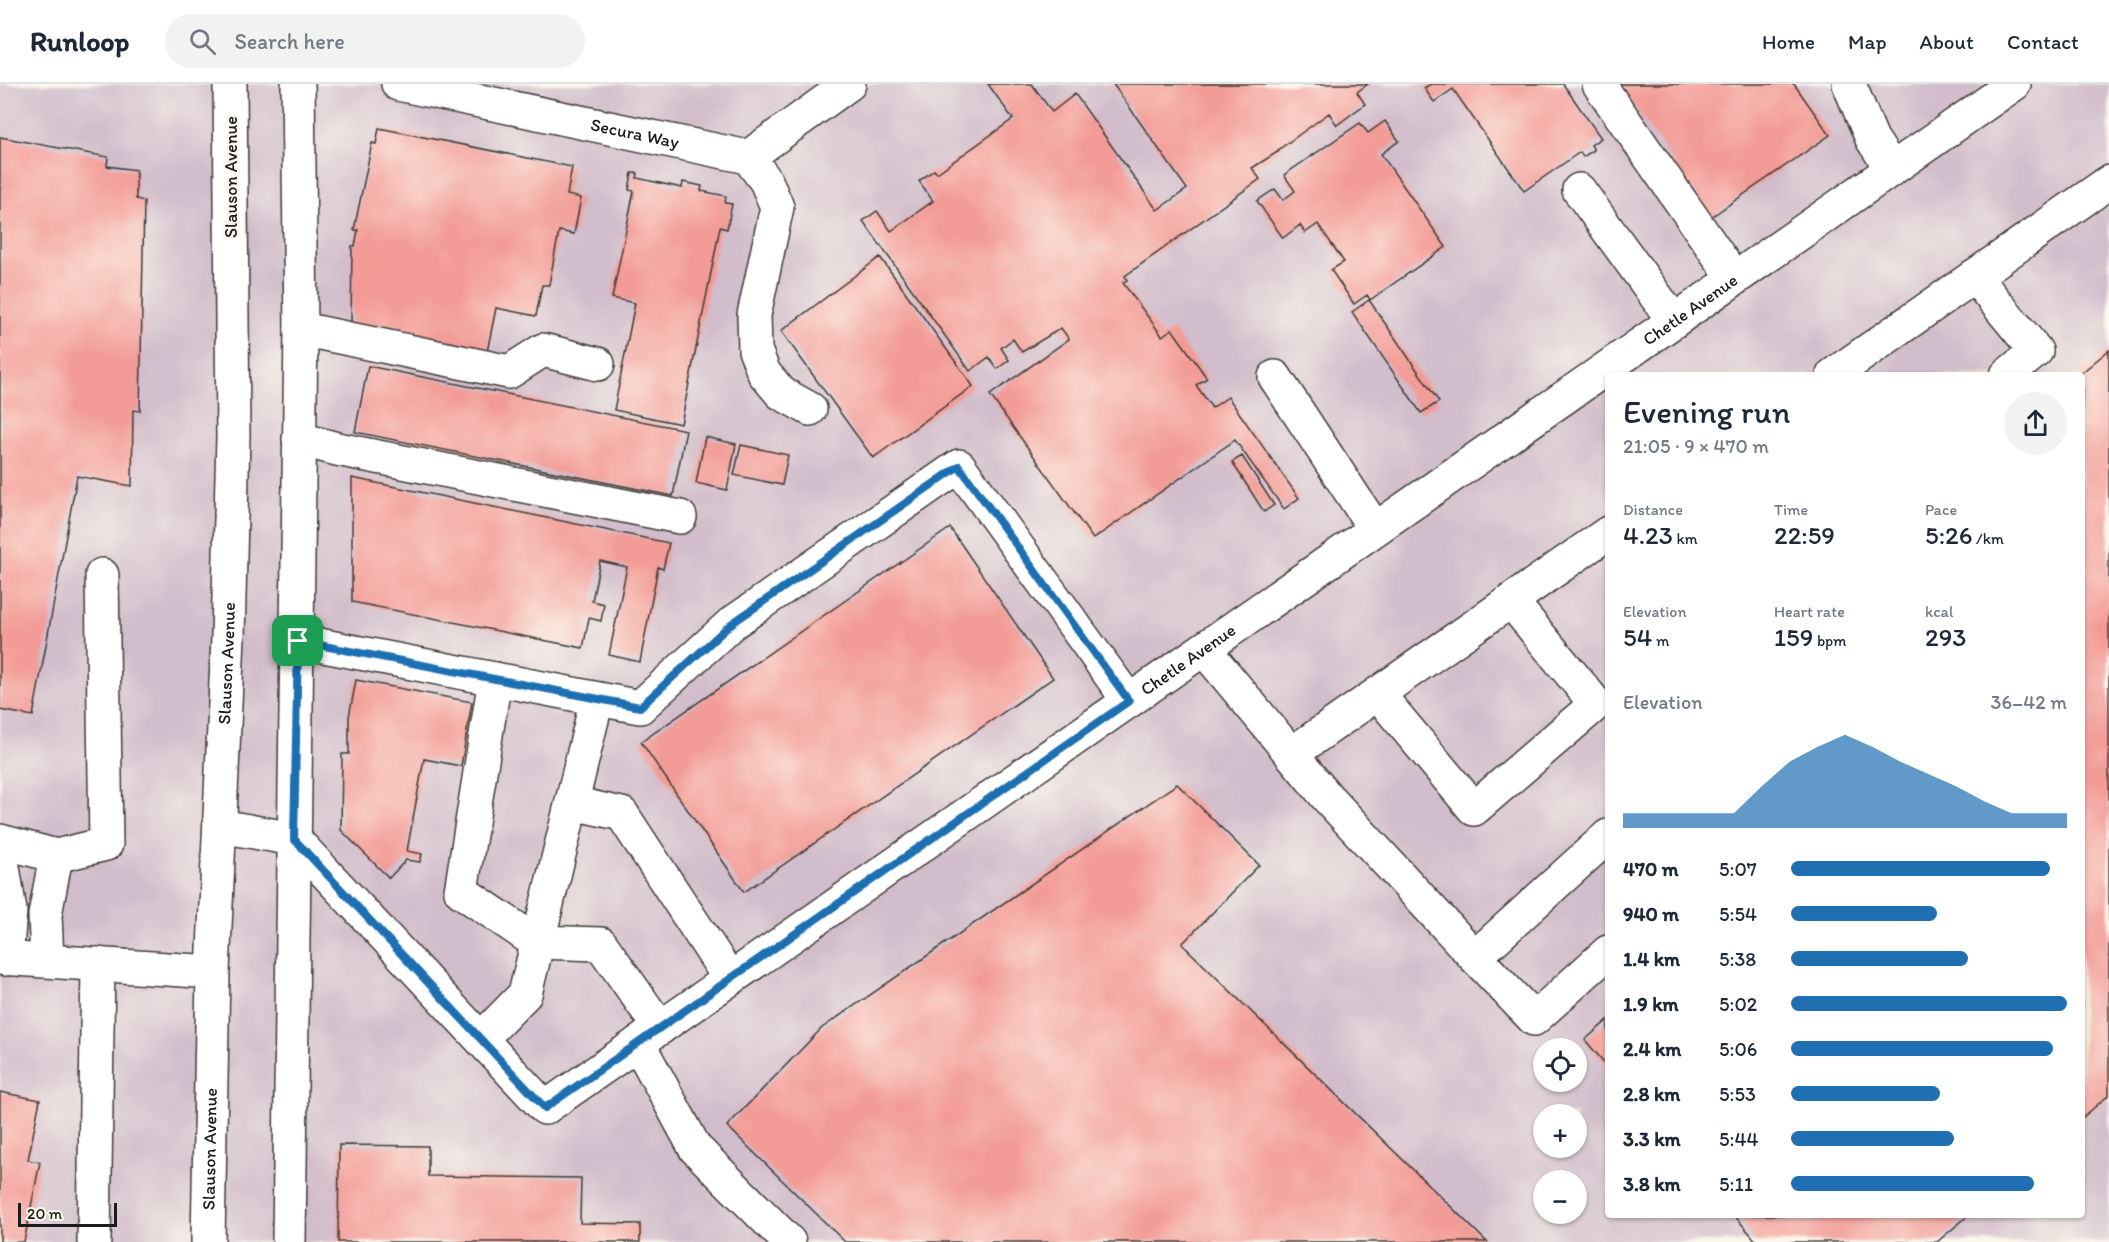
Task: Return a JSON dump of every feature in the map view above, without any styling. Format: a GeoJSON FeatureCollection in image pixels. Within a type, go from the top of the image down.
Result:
{"type":"FeatureCollection","features":[{"type":"Feature","properties":{"kind":"street","name":"Slauson Avenue"},"geometry":{"type":"LineString","coordinates":[[208,1242],[213,972],[228,637],[232,448],[230,84]]}},
{"type":"Feature","properties":{"kind":"street"},"geometry":{"type":"LineString","coordinates":[[289,1242],[301,329],[298,84]]}},
{"type":"Feature","properties":{"kind":"street","name":"Secura Way"},"geometry":{"type":"LineString","coordinates":[[398,84],[748,157]]}},
{"type":"Feature","properties":{"kind":"street"},"geometry":{"type":"LineString","coordinates":[[810,408],[781,393],[764,373],[755,350],[754,315],[777,207],[766,181],[748,157],[849,84]]}},
{"type":"Feature","properties":{"kind":"street"},"geometry":{"type":"LineString","coordinates":[[1599,84],[1734,278]]}},
{"type":"Feature","properties":{"kind":"street"},"geometry":{"type":"LineString","coordinates":[[1850,84],[1872,139],[1892,169]]}},
{"type":"Feature","properties":{"kind":"street","name":"Chetle Avenue"},"geometry":{"type":"LineString","coordinates":[[294,839],[545,1108],[1892,169],[1995,89]]}},
{"type":"Feature","properties":{"kind":"street"},"geometry":{"type":"LineString","coordinates":[[1837,372],[2109,182]]}},
{"type":"Feature","properties":{"kind":"street"},"geometry":{"type":"LineString","coordinates":[[1579,190],[1674,321]]}},
{"type":"Feature","properties":{"kind":"street"},"geometry":{"type":"LineString","coordinates":[[1974,276],[2036,351],[2011,372]]}},
{"type":"Feature","properties":{"kind":"street"},"geometry":{"type":"LineString","coordinates":[[301,329],[509,372],[543,350],[598,364]]}},
{"type":"Feature","properties":{"kind":"street"},"geometry":{"type":"LineString","coordinates":[[1275,377],[1375,529]]}},
{"type":"Feature","properties":{"kind":"street"},"geometry":{"type":"LineString","coordinates":[[299,439],[337,449],[680,517]]}},
{"type":"Feature","properties":{"kind":"street"},"geometry":{"type":"LineString","coordinates":[[298,641],[640,707],[731,624],[959,466],[1129,701]]}},
{"type":"Feature","properties":{"kind":"street"},"geometry":{"type":"LineString","coordinates":[[1292,754],[1605,535]]}},
{"type":"Feature","properties":{"kind":"street"},"geometry":{"type":"LineString","coordinates":[[0,841],[56,856],[105,844],[102,575]]}},
{"type":"Feature","properties":{"kind":"street"},"geometry":{"type":"LineString","coordinates":[[1378,694],[1474,809],[1596,704],[1511,601]]}},
{"type":"Feature","properties":{"kind":"street"},"geometry":{"type":"LineString","coordinates":[[1204,649],[1374,849],[1534,1019],[1605,955]]}},
{"type":"Feature","properties":{"kind":"street"},"geometry":{"type":"LineString","coordinates":[[495,679],[462,891],[536,942],[601,944],[649,1035],[695,1148],[789,1242]]}},
{"type":"Feature","properties":{"kind":"street"},"geometry":{"type":"LineString","coordinates":[[481,1039],[525,994],[597,699]]}},
{"type":"Feature","properties":{"kind":"street"},"geometry":{"type":"LineString","coordinates":[[572,802],[622,814],[730,979]]}},
{"type":"Feature","properties":{"kind":"street"},"geometry":{"type":"LineString","coordinates":[[220,826],[294,839]]}},
{"type":"Feature","properties":{"kind":"street"},"geometry":{"type":"LineString","coordinates":[[1475,957],[1605,839]]}},
{"type":"Feature","properties":{"kind":"street"},"geometry":{"type":"LineString","coordinates":[[0,848],[10,911],[3,958],[213,972]]}},
{"type":"Feature","properties":{"kind":"street"},"geometry":{"type":"LineString","coordinates":[[47,960],[45,915],[56,856]]}},
{"type":"Feature","properties":{"kind":"street"},"geometry":{"type":"LineString","coordinates":[[94,1242],[98,964]]}},
{"type":"Feature","properties":{"kind":"shaded area"},"geometry":{"type":"Polygon","coordinates":[[[0,84],[2109,84],[2109,1242],[0,1242],[0,84]]]}},
{"type":"Feature","properties":{"kind":"building"},"geometry":{"type":"Polygon","coordinates":[[[988,84],[1032,84],[1052,112],[1075,94],[1157,210],[1187,189],[1113,84],[1368,84],[1357,92],[1365,104],[1337,125],[1329,113],[1279,151],[1252,168],[1260,179],[1125,276],[1127,280],[1123,283],[1162,336],[1172,329],[1207,378],[1196,385],[1212,408],[1228,397],[1299,498],[1284,509],[1235,440],[1093,539],[990,395],[1069,339],[1061,328],[1022,352],[1013,339],[1001,348],[1009,360],[997,369],[989,357],[970,371],[863,221],[877,211],[891,231],[933,201],[919,181],[934,170],[937,173],[1013,119],[988,84]]]}},
{"type":"Feature","properties":{"kind":"building"},"geometry":{"type":"Polygon","coordinates":[[[1431,84],[1563,84],[1601,138],[1591,145],[1594,150],[1583,157],[1580,152],[1524,191],[1453,89],[1434,102],[1424,88],[1431,84]]]}},
{"type":"Feature","properties":{"kind":"building"},"geometry":{"type":"Polygon","coordinates":[[[1619,84],[1794,84],[1830,135],[1711,217],[1619,84]]]}},
{"type":"Feature","properties":{"kind":"building"},"geometry":{"type":"Polygon","coordinates":[[[1385,121],[1399,141],[1381,154],[1446,247],[1370,300],[1367,295],[1354,304],[1331,270],[1344,262],[1318,224],[1305,233],[1300,225],[1283,238],[1257,201],[1275,189],[1283,200],[1295,191],[1284,175],[1360,123],[1368,133],[1385,121]]]}},
{"type":"Feature","properties":{"kind":"building"},"geometry":{"type":"Polygon","coordinates":[[[379,128],[572,167],[567,195],[581,198],[574,234],[559,231],[549,285],[542,285],[536,316],[496,308],[487,352],[351,325],[352,246],[355,246],[358,230],[354,230],[372,143],[376,144],[379,128]]]}},
{"type":"Feature","properties":{"kind":"building"},"geometry":{"type":"Polygon","coordinates":[[[0,137],[108,157],[107,166],[136,170],[136,199],[144,201],[140,411],[133,410],[132,486],[77,476],[33,716],[0,710],[0,137]]]}},
{"type":"Feature","properties":{"kind":"building"},"geometry":{"type":"Polygon","coordinates":[[[632,173],[638,173],[637,178],[682,188],[683,182],[702,186],[701,191],[726,196],[725,203],[732,204],[727,229],[720,227],[681,424],[614,410],[635,303],[612,298],[634,191],[629,190],[632,173]]]}},
{"type":"Feature","properties":{"kind":"building"},"geometry":{"type":"Polygon","coordinates":[[[880,257],[973,386],[873,458],[781,331],[880,257]]]}},
{"type":"Feature","properties":{"kind":"building"},"geometry":{"type":"Polygon","coordinates":[[[1369,300],[1439,402],[1421,413],[1352,312],[1369,300]]]}},
{"type":"Feature","properties":{"kind":"building"},"geometry":{"type":"Polygon","coordinates":[[[2109,350],[2109,1095],[2085,1115],[2085,372],[2083,372],[2109,350]]]}},
{"type":"Feature","properties":{"kind":"building"},"geometry":{"type":"Polygon","coordinates":[[[368,366],[686,430],[673,496],[355,432],[368,366]]]}},
{"type":"Feature","properties":{"kind":"building"},"geometry":{"type":"Polygon","coordinates":[[[705,437],[736,444],[727,490],[696,483],[705,437]]]}},
{"type":"Feature","properties":{"kind":"building"},"geometry":{"type":"Polygon","coordinates":[[[741,445],[788,455],[782,485],[734,475],[741,445]]]}},
{"type":"Feature","properties":{"kind":"building"},"geometry":{"type":"Polygon","coordinates":[[[1242,456],[1274,505],[1264,512],[1232,462],[1242,456]]]}},
{"type":"Feature","properties":{"kind":"building"},"geometry":{"type":"Polygon","coordinates":[[[352,478],[669,543],[663,569],[658,567],[640,662],[609,655],[627,567],[600,561],[592,601],[604,604],[601,621],[589,618],[583,648],[352,602],[352,478]]]}},
{"type":"Feature","properties":{"kind":"building"},"geometry":{"type":"Polygon","coordinates":[[[950,528],[1053,678],[744,892],[641,742],[950,528]]]}},
{"type":"Feature","properties":{"kind":"building"},"geometry":{"type":"Polygon","coordinates":[[[356,680],[472,702],[461,766],[424,759],[407,851],[422,854],[420,862],[406,860],[389,878],[341,830],[342,754],[349,754],[349,717],[356,680]]]}},
{"type":"Feature","properties":{"kind":"building"},"geometry":{"type":"Polygon","coordinates":[[[1177,784],[1259,865],[1182,944],[1487,1242],[845,1242],[727,1126],[822,1028],[1177,784]]]}},
{"type":"Feature","properties":{"kind":"building"},"geometry":{"type":"Polygon","coordinates":[[[1605,1023],[1605,1063],[1587,1042],[1587,1038],[1605,1023]]]}},
{"type":"Feature","properties":{"kind":"building"},"geometry":{"type":"Polygon","coordinates":[[[0,1092],[40,1100],[28,1160],[40,1162],[24,1242],[0,1242],[0,1092]]]}},
{"type":"Feature","properties":{"kind":"building"},"geometry":{"type":"Polygon","coordinates":[[[339,1145],[428,1146],[428,1176],[581,1178],[580,1223],[640,1224],[640,1242],[338,1242],[339,1145]]]}},
{"type":"Feature","properties":{"kind":"building"},"geometry":{"type":"Polygon","coordinates":[[[1737,1218],[1965,1218],[1937,1242],[1757,1242],[1737,1218]]]}},
{"type":"Feature","properties":{"kind":"route"},"geometry":{"type":"LineString","coordinates":[[959,466],[1129,701],[545,1108],[294,839],[298,641],[640,707],[731,624],[959,466]]}}]}
